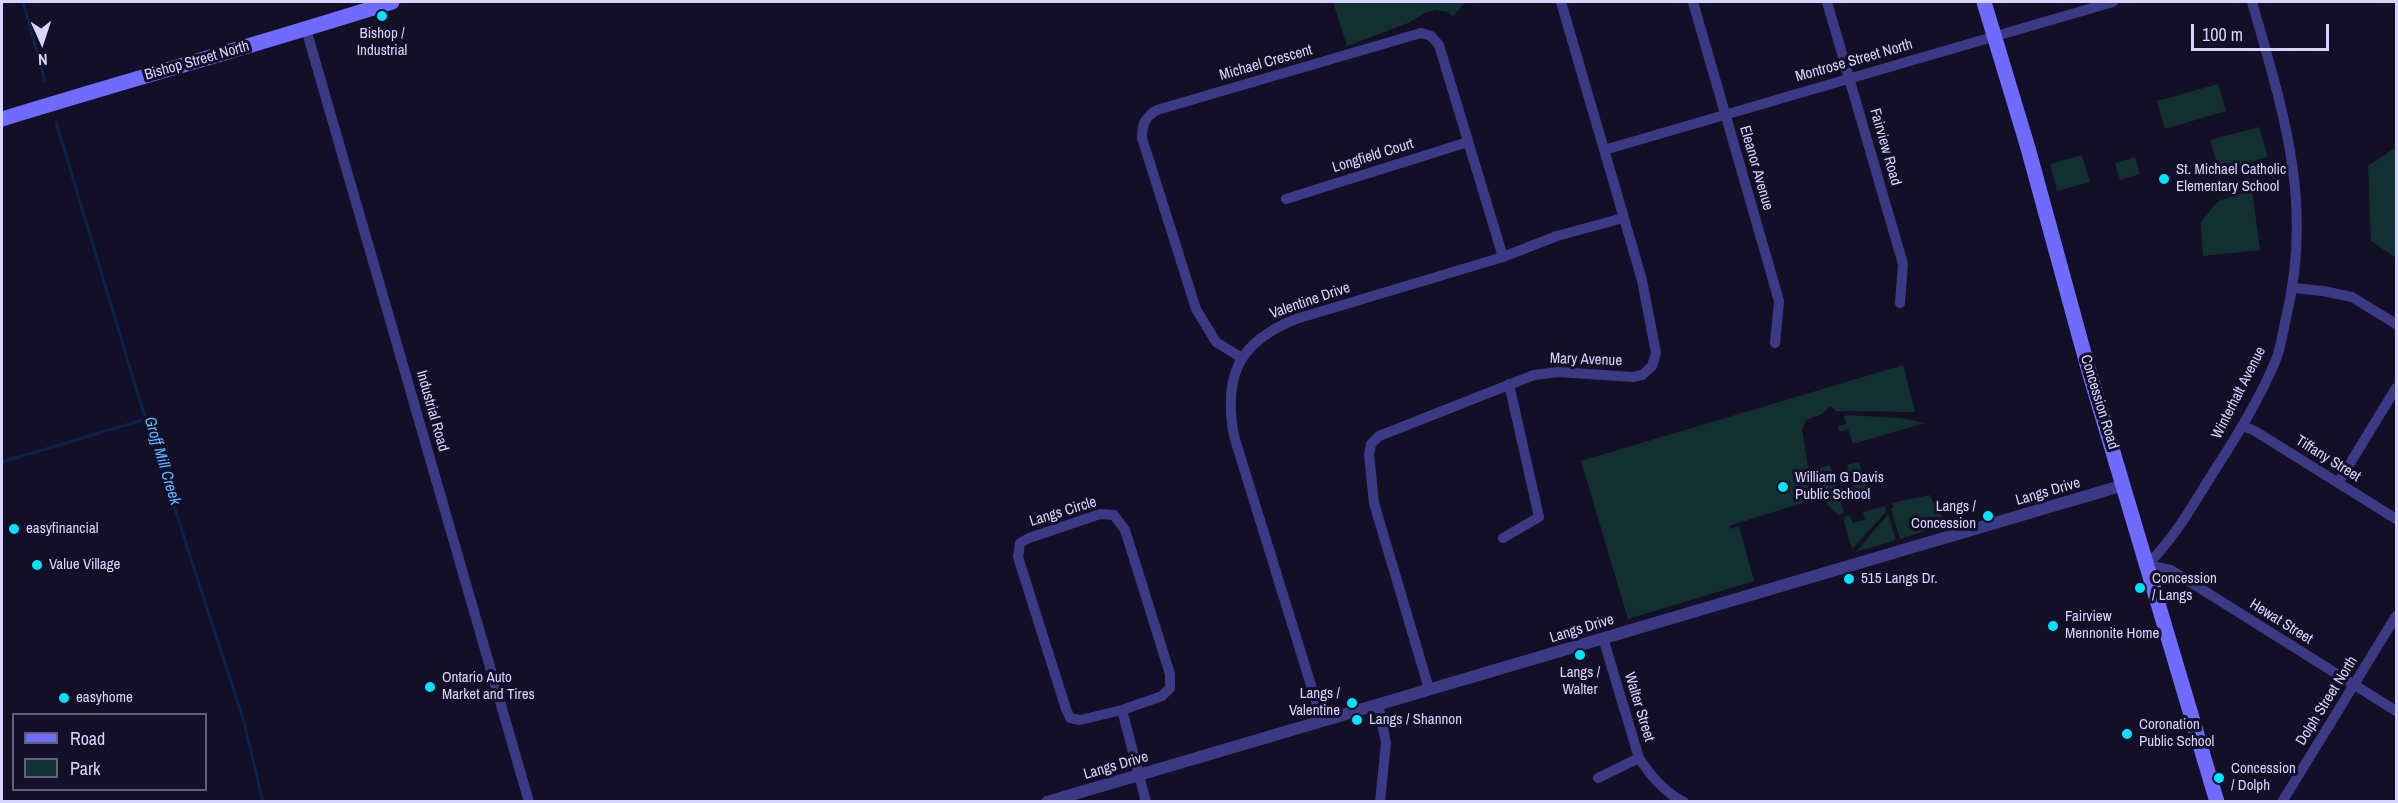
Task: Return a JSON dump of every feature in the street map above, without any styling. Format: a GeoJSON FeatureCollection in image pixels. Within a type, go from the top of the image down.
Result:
{"type":"FeatureCollection","features":[{"type":"Feature","properties":{"kind":"main road","name":"Bishop Street North"},"geometry":{"type":"LineString","coordinates":[[2,119],[392,2]]}},
{"type":"Feature","properties":{"kind":"main road","name":"Concession Road"},"geometry":{"type":"LineString","coordinates":[[1984,2],[2028,148],[2088,368],[2217,801]]}},
{"type":"Feature","properties":{"kind":"street","name":"Mary Avenue"},"geometry":{"type":"LineString","coordinates":[[1429,689],[1374,503],[1369,454],[1371,444],[1379,436],[1534,375],[1558,372],[1633,377],[1642,375],[1652,366],[1656,352],[1644,290],[1561,2]]}},
{"type":"Feature","properties":{"kind":"street","name":"Eleanor Avenue"},"geometry":{"type":"LineString","coordinates":[[1693,2],[1779,301],[1775,344]]}},
{"type":"Feature","properties":{"kind":"street","name":"Fairview Road"},"geometry":{"type":"LineString","coordinates":[[1827,2],[1903,264],[1900,303]]}},
{"type":"Feature","properties":{"kind":"street","name":"Montrose Street North"},"geometry":{"type":"LineString","coordinates":[[1604,150],[2113,2]]}},
{"type":"Feature","properties":{"kind":"street","name":"Winterhalt Avenue"},"geometry":{"type":"LineString","coordinates":[[2148,565],[2168,544],[2243,426],[2277,357],[2293,288],[2298,227],[2295,175],[2282,109],[2252,2]]}},
{"type":"Feature","properties":{"kind":"street","name":"Industrial Road"},"geometry":{"type":"LineString","coordinates":[[306,29],[529,801]]}},
{"type":"Feature","properties":{"kind":"street","name":"Michael Crescent"},"geometry":{"type":"LineString","coordinates":[[1242,358],[1216,342],[1196,309],[1142,138],[1144,121],[1150,114],[1421,33],[1431,36],[1439,45],[1503,257]]}},
{"type":"Feature","properties":{"kind":"street","name":"Longfield Court"},"geometry":{"type":"LineString","coordinates":[[1286,199],[1468,142]]}},
{"type":"Feature","properties":{"kind":"street","name":"Valentine Drive"},"geometry":{"type":"LineString","coordinates":[[1322,721],[1234,436],[1230,395],[1242,358],[1266,333],[1296,319],[1503,257],[1557,236],[1623,218]]}},
{"type":"Feature","properties":{"kind":"street"},"geometry":{"type":"LineString","coordinates":[[2293,288],[2352,297],[2397,324]]}},
{"type":"Feature","properties":{"kind":"street"},"geometry":{"type":"LineString","coordinates":[[1503,538],[1539,517],[1509,384]]}},
{"type":"Feature","properties":{"kind":"street"},"geometry":{"type":"LineString","coordinates":[[2338,483],[2397,388]]}},
{"type":"Feature","properties":{"kind":"street","name":"Tiffany Street"},"geometry":{"type":"LineString","coordinates":[[2243,426],[2255,431],[2397,519]]}},
{"type":"Feature","properties":{"kind":"street","name":"Langs Drive"},"geometry":{"type":"LineString","coordinates":[[1047,801],[2124,485]]}},
{"type":"Feature","properties":{"kind":"street","name":"Langs Circle"},"geometry":{"type":"LineString","coordinates":[[1100,514],[1114,514],[1125,530],[1170,674],[1170,688],[1162,696],[1122,710],[1080,720],[1070,718],[1018,557],[1020,543],[1029,538],[1100,514]]}},
{"type":"Feature","properties":{"kind":"street","name":"Hewat Street"},"geometry":{"type":"LineString","coordinates":[[2148,565],[2171,570],[2397,711]]}},
{"type":"Feature","properties":{"kind":"street","name":"Dolph Street North"},"geometry":{"type":"LineString","coordinates":[[2284,798],[2397,616]]}},
{"type":"Feature","properties":{"kind":"street","name":"Walter Street"},"geometry":{"type":"LineString","coordinates":[[1603,638],[1639,758],[1649,774],[1664,789],[1684,801]]}},
{"type":"Feature","properties":{"kind":"street"},"geometry":{"type":"LineString","coordinates":[[1377,704],[1386,743],[1380,801]]}},
{"type":"Feature","properties":{"kind":"street"},"geometry":{"type":"LineString","coordinates":[[1122,710],[1146,801]]}},
{"type":"Feature","properties":{"kind":"street"},"geometry":{"type":"LineString","coordinates":[[1598,778],[1639,758]]}},
{"type":"Feature","properties":{"kind":"street"},"geometry":{"type":"LineString","coordinates":[[2284,798],[2296,801]]}},
{"type":"Feature","properties":{"kind":"green space"},"geometry":{"type":"Polygon","coordinates":[[[1333,2],[1466,2],[1453,16],[1436,10],[1425,13],[1408,23],[1347,46],[1333,2]]]}},
{"type":"Feature","properties":{"kind":"green space"},"geometry":{"type":"Polygon","coordinates":[[[2218,84],[2226,111],[2165,129],[2157,101],[2218,84]]]}},
{"type":"Feature","properties":{"kind":"green space"},"geometry":{"type":"Polygon","coordinates":[[[2259,127],[2268,157],[2219,171],[2210,140],[2259,127]]]}},
{"type":"Feature","properties":{"kind":"green space"},"geometry":{"type":"Polygon","coordinates":[[[2396,147],[2396,258],[2371,241],[2368,166],[2396,147]]]}},
{"type":"Feature","properties":{"kind":"green space"},"geometry":{"type":"Polygon","coordinates":[[[2082,155],[2090,182],[2057,191],[2050,164],[2082,155]]]}},
{"type":"Feature","properties":{"kind":"green space"},"geometry":{"type":"Polygon","coordinates":[[[2135,157],[2140,174],[2120,180],[2115,163],[2135,157]]]}},
{"type":"Feature","properties":{"kind":"green space"},"geometry":{"type":"Polygon","coordinates":[[[2252,190],[2260,250],[2203,256],[2201,222],[2218,201],[2252,190]]]}},
{"type":"Feature","properties":{"kind":"green space"},"geometry":{"type":"Polygon","coordinates":[[[1903,365],[1915,412],[1836,411],[1830,406],[1822,414],[1806,420],[1802,429],[1812,500],[1729,526],[1730,529],[1739,526],[1754,581],[1628,619],[1581,461],[1903,365]]]}},
{"type":"Feature","properties":{"kind":"green space"},"geometry":{"type":"Polygon","coordinates":[[[1844,416],[1900,418],[1925,423],[1853,444],[1848,429],[1840,432],[1838,427],[1846,424],[1844,416]]]}},
{"type":"Feature","properties":{"kind":"green space"},"geometry":{"type":"Polygon","coordinates":[[[1859,462],[1868,493],[1856,496],[1847,465],[1859,462]]]}},
{"type":"Feature","properties":{"kind":"green space"},"geometry":{"type":"Polygon","coordinates":[[[1830,465],[1844,513],[1839,515],[1824,500],[1819,489],[1818,468],[1830,465]]]}},
{"type":"Feature","properties":{"kind":"green space"},"geometry":{"type":"Polygon","coordinates":[[[1930,495],[1941,516],[1942,526],[1900,539],[1891,509],[1894,507],[1892,503],[1930,495]]]}},
{"type":"Feature","properties":{"kind":"green space"},"geometry":{"type":"Polygon","coordinates":[[[1885,506],[1886,512],[1852,549],[1844,522],[1845,517],[1850,516],[1853,523],[1865,520],[1863,512],[1885,506]]]}},
{"type":"Feature","properties":{"kind":"green space"},"geometry":{"type":"Polygon","coordinates":[[[1888,514],[1896,540],[1856,552],[1888,514]]]}},
{"type":"Feature","properties":{"kind":"waterway","name":"Groff Mill Creek"},"geometry":{"type":"LineString","coordinates":[[23,2],[45,81]]}},
{"type":"Feature","properties":{"kind":"waterway","name":"Groff Mill Creek"},"geometry":{"type":"LineString","coordinates":[[56,122],[139,398],[244,722],[263,802]]}},
{"type":"Feature","properties":{"kind":"waterway"},"geometry":{"type":"LineString","coordinates":[[2,462],[146,419]]}},
{"type":"Feature","properties":{"kind":"place","name":"Bishop / Industrial"},"geometry":{"type":"Point","coordinates":[382,16]}},
{"type":"Feature","properties":{"kind":"place","name":"St. Michael Catholic Elementary School"},"geometry":{"type":"Point","coordinates":[2164,179]}},
{"type":"Feature","properties":{"kind":"place","name":"William G Davis Public School"},"geometry":{"type":"Point","coordinates":[1783,487]}},
{"type":"Feature","properties":{"kind":"place","name":"Langs / Concession"},"geometry":{"type":"Point","coordinates":[1988,516]}},
{"type":"Feature","properties":{"kind":"place","name":"easyfinancial"},"geometry":{"type":"Point","coordinates":[14,529]}},
{"type":"Feature","properties":{"kind":"place","name":"Value Village"},"geometry":{"type":"Point","coordinates":[37,565]}},
{"type":"Feature","properties":{"kind":"place","name":"515 Langs Dr."},"geometry":{"type":"Point","coordinates":[1849,579]}},
{"type":"Feature","properties":{"kind":"place","name":"Concession / Langs"},"geometry":{"type":"Point","coordinates":[2140,588]}},
{"type":"Feature","properties":{"kind":"place","name":"Fairview Mennonite Home"},"geometry":{"type":"Point","coordinates":[2053,626]}},
{"type":"Feature","properties":{"kind":"place","name":"Langs / Walter"},"geometry":{"type":"Point","coordinates":[1580,655]}},
{"type":"Feature","properties":{"kind":"place","name":"Ontario Auto Market and Tires"},"geometry":{"type":"Point","coordinates":[430,687]}},
{"type":"Feature","properties":{"kind":"place","name":"easyhome"},"geometry":{"type":"Point","coordinates":[64,698]}},
{"type":"Feature","properties":{"kind":"place","name":"Langs / Valentine"},"geometry":{"type":"Point","coordinates":[1352,703]}},
{"type":"Feature","properties":{"kind":"place","name":"Langs / Shannon"},"geometry":{"type":"Point","coordinates":[1357,720]}},
{"type":"Feature","properties":{"kind":"place","name":"Coronation Public School"},"geometry":{"type":"Point","coordinates":[2127,734]}},
{"type":"Feature","properties":{"kind":"place","name":"Concession / Dolph"},"geometry":{"type":"Point","coordinates":[2219,778]}}]}
